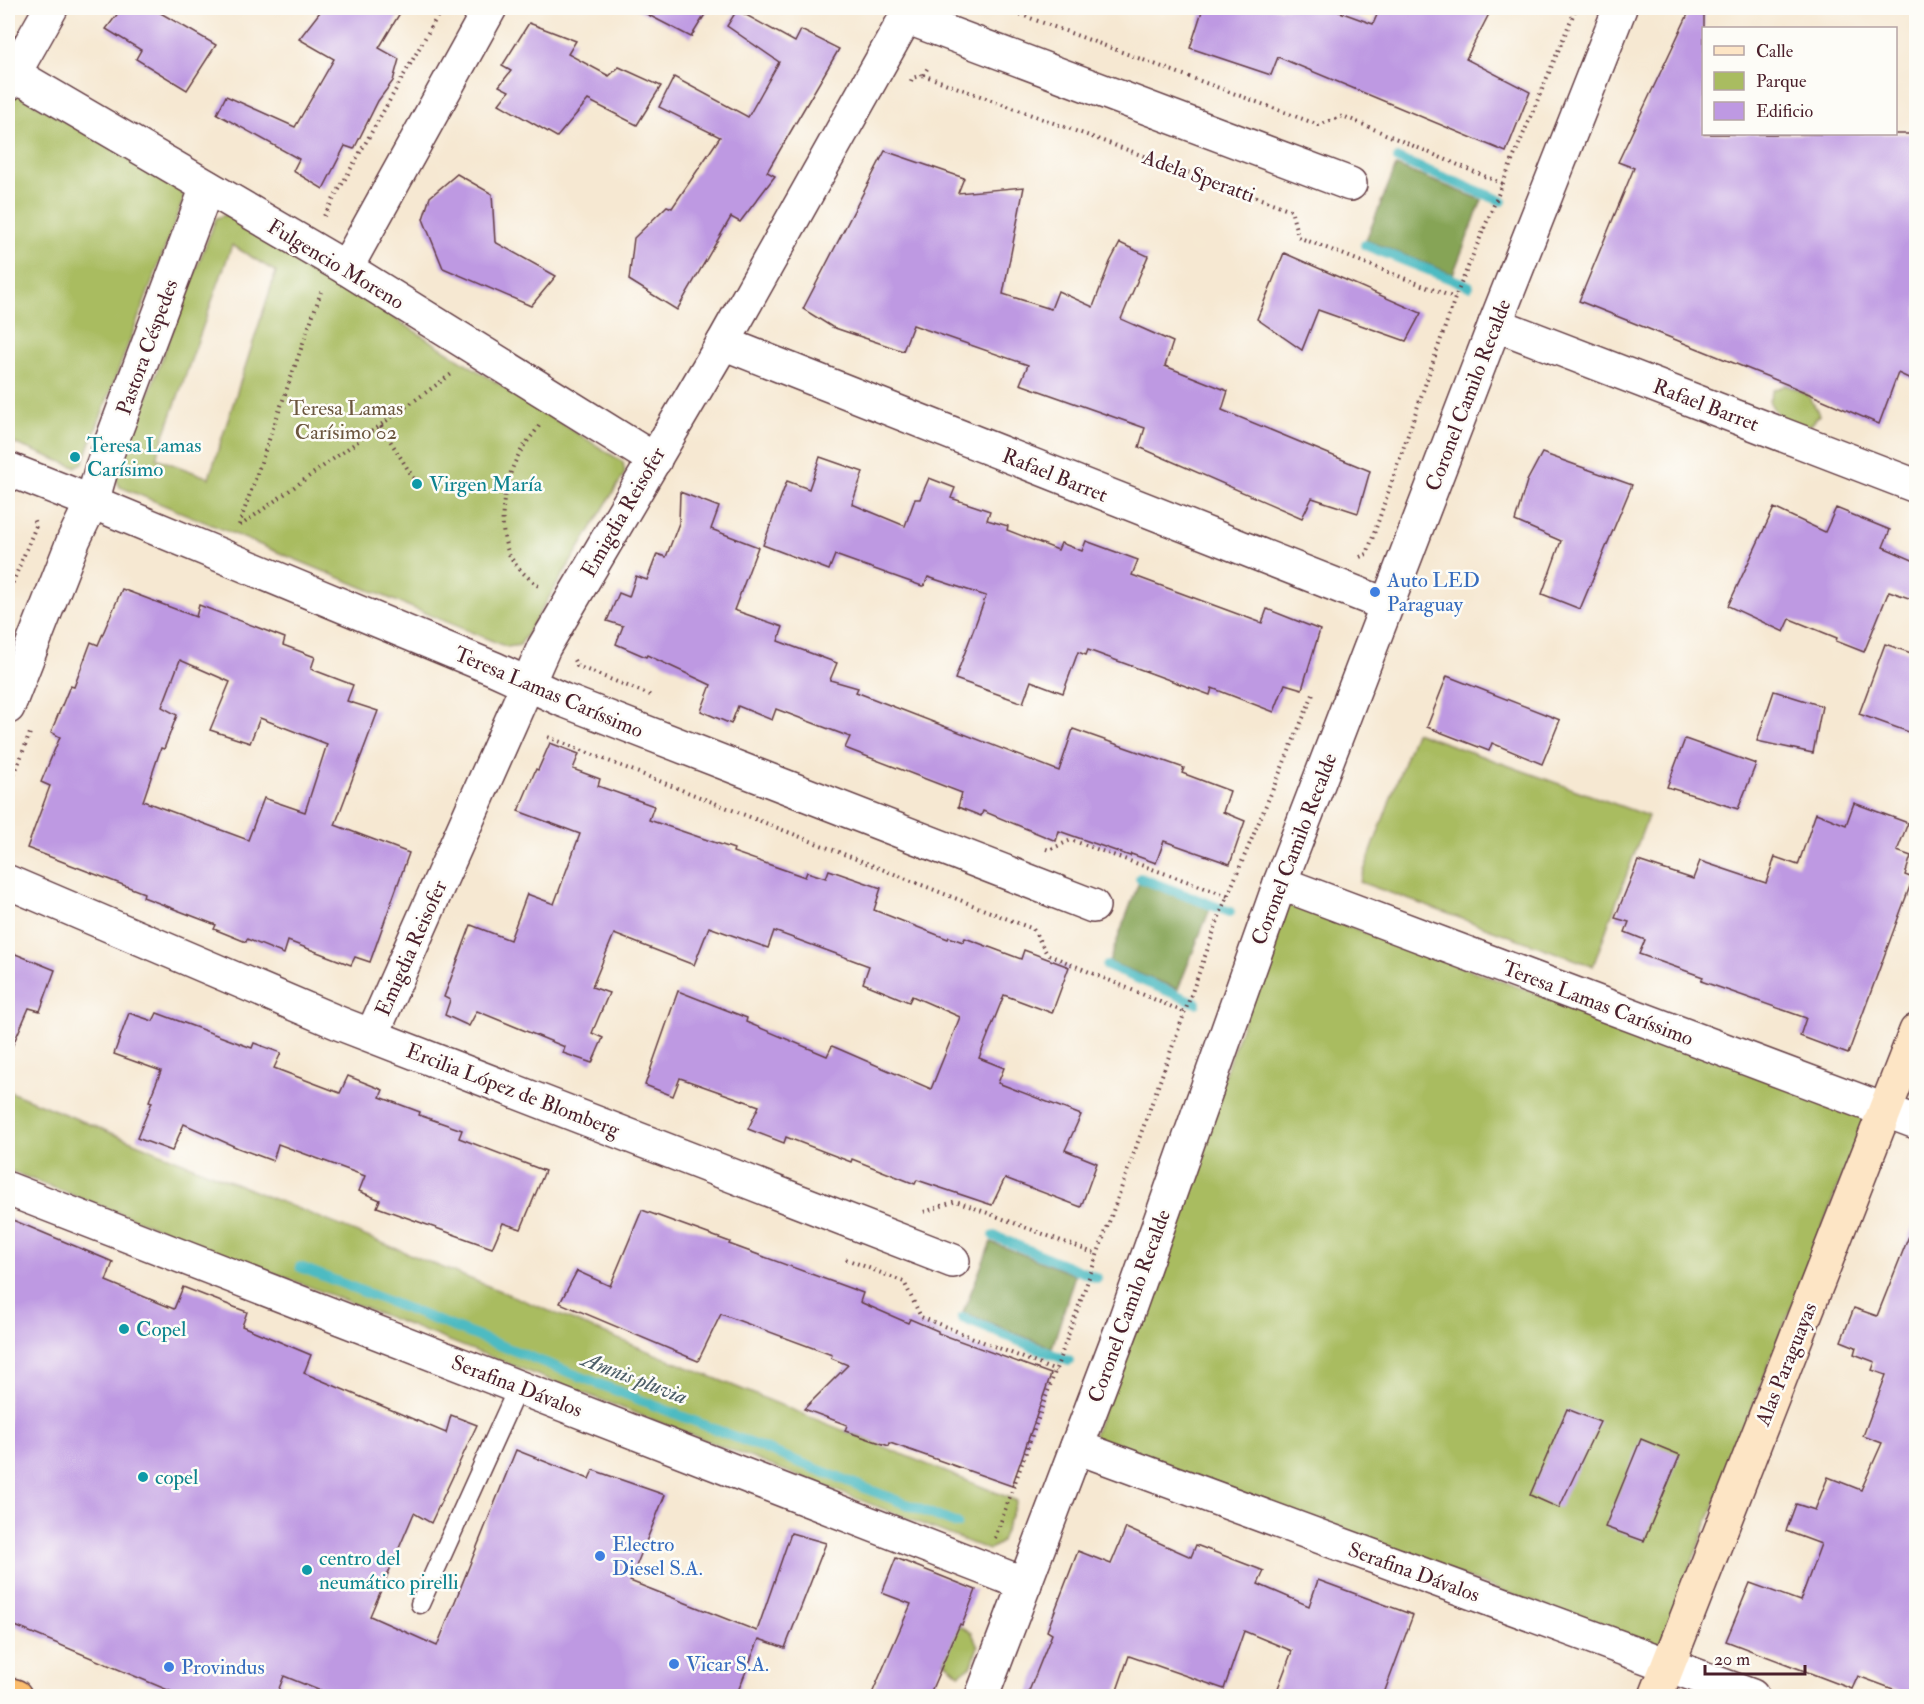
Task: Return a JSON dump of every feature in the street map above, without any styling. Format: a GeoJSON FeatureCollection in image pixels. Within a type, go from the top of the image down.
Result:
{"type":"FeatureCollection","features":[{"type":"Feature","properties":{"kind":"highway"},"geometry":{"type":"LineString","coordinates":[[8,1694],[15,1696]]}},
{"type":"Feature","properties":{"kind":"street"},"geometry":{"type":"LineString","coordinates":[[10,80],[51,8]]}},
{"type":"Feature","properties":{"kind":"street"},"geometry":{"type":"LineString","coordinates":[[335,275],[490,8]]}},
{"type":"Feature","properties":{"kind":"street","name":"Coronel Camilo Recalde"},"geometry":{"type":"LineString","coordinates":[[982,1696],[1125,1320],[1280,883],[1495,324],[1620,8]]}},
{"type":"Feature","properties":{"kind":"street"},"geometry":{"type":"LineString","coordinates":[[909,13],[1350,183]]}},
{"type":"Feature","properties":{"kind":"street","name":"Emigdia Reisofer"},"geometry":{"type":"LineString","coordinates":[[372,1035],[544,647],[723,343],[909,13]]}},
{"type":"Feature","properties":{"kind":"street","name":"Fulgencio Moreno"},"geometry":{"type":"LineString","coordinates":[[10,80],[28,82],[207,187],[335,275],[655,460]]}},
{"type":"Feature","properties":{"kind":"street","name":"Pastora Céspedes"},"geometry":{"type":"LineString","coordinates":[[8,707],[74,539],[92,502],[102,467],[207,187]]}},
{"type":"Feature","properties":{"kind":"street","name":"Rafael Barret"},"geometry":{"type":"LineString","coordinates":[[1495,324],[1917,486]]}},
{"type":"Feature","properties":{"kind":"street","name":"Rafael Barret"},"geometry":{"type":"LineString","coordinates":[[723,343],[1388,605]]}},
{"type":"Feature","properties":{"kind":"street","name":"Teresa Lamas Caríssimo"},"geometry":{"type":"LineString","coordinates":[[8,469],[574,704],[1093,906]]}},
{"type":"Feature","properties":{"kind":"street","name":"Teresa Lamas Caríssimo"},"geometry":{"type":"LineString","coordinates":[[1280,883],[1917,1122]]}},
{"type":"Feature","properties":{"kind":"street","name":"Ercilia López de Blomberg"},"geometry":{"type":"LineString","coordinates":[[8,884],[341,1024],[953,1261]]}},
{"type":"Feature","properties":{"kind":"street","name":"Alas Paraguayas"},"geometry":{"type":"LineString","coordinates":[[1656,1696],[1917,1031]]}},
{"type":"Feature","properties":{"kind":"street","name":"Serafina Dávalos"},"geometry":{"type":"LineString","coordinates":[[8,1189],[1025,1584]]}},
{"type":"Feature","properties":{"kind":"street","name":"Serafina Dávalos"},"geometry":{"type":"LineString","coordinates":[[1077,1447],[1752,1696]]}},
{"type":"Feature","properties":{"kind":"lane"},"geometry":{"type":"LineString","coordinates":[[420,1604],[518,1387]]}},
{"type":"Feature","properties":{"kind":"path"},"geometry":{"type":"LineString","coordinates":[[320,223],[442,8]]}},
{"type":"Feature","properties":{"kind":"path"},"geometry":{"type":"LineString","coordinates":[[1003,8],[1319,125],[1343,116],[1503,184]]}},
{"type":"Feature","properties":{"kind":"path","name":"Coronel Camilo Recalde"},"geometry":{"type":"LineString","coordinates":[[1367,554],[1455,298],[1576,8]]}},
{"type":"Feature","properties":{"kind":"path","name":"Adela Speratti"},"geometry":{"type":"LineString","coordinates":[[929,66],[923,75],[1291,210],[1298,237],[1455,298]]}},
{"type":"Feature","properties":{"kind":"path"},"geometry":{"type":"LineString","coordinates":[[335,275],[239,526],[462,366]]}},
{"type":"Feature","properties":{"kind":"path"},"geometry":{"type":"LineString","coordinates":[[544,420],[521,451],[508,481],[503,508],[504,534],[510,554],[520,570],[545,590]]}},
{"type":"Feature","properties":{"kind":"path"},"geometry":{"type":"LineString","coordinates":[[381,426],[417,484]]}},
{"type":"Feature","properties":{"kind":"path"},"geometry":{"type":"LineString","coordinates":[[8,594],[36,526],[33,518]]}},
{"type":"Feature","properties":{"kind":"path"},"geometry":{"type":"LineString","coordinates":[[36,526],[42,528]]}},
{"type":"Feature","properties":{"kind":"path","name":"Teresa Lamas Caríssimo"},"geometry":{"type":"LineString","coordinates":[[577,666],[653,696]]}},
{"type":"Feature","properties":{"kind":"path","name":"Coronel Camilo Recalde"},"geometry":{"type":"LineString","coordinates":[[987,1542],[995,1538],[1096,1254],[1228,896],[1319,682]]}},
{"type":"Feature","properties":{"kind":"path","name":"Teresa Lamas Caríssimo"},"geometry":{"type":"LineString","coordinates":[[548,737],[1033,928],[1047,954],[1184,1012]]}},
{"type":"Feature","properties":{"kind":"path"},"geometry":{"type":"LineString","coordinates":[[1038,846],[1049,850],[1071,840],[1228,896]]}},
{"type":"Feature","properties":{"kind":"path"},"geometry":{"type":"LineString","coordinates":[[915,1209],[926,1213],[956,1201],[1096,1254]]}},
{"type":"Feature","properties":{"kind":"green space"},"geometry":{"type":"Polygon","coordinates":[[[19,94],[182,190],[184,198],[83,463],[75,467],[8,441],[8,101],[11,95],[19,94]]]}},
{"type":"Feature","properties":{"kind":"green space"},"geometry":{"type":"Polygon","coordinates":[[[1396,166],[1482,200],[1453,274],[1366,240],[1396,166]]]}},
{"type":"Feature","properties":{"kind":"green space","name":"Teresa Lamas Carísimo 02"},"geometry":{"type":"Polygon","coordinates":[[[228,214],[623,462],[625,473],[520,645],[507,647],[120,487],[116,479],[118,473],[216,218],[228,214]],[[232,245],[156,458],[209,478],[276,272],[232,245]]]}},
{"type":"Feature","properties":{"kind":"green space"},"geometry":{"type":"Polygon","coordinates":[[[1786,385],[1803,392],[1813,403],[1819,415],[1811,425],[1785,421],[1773,408],[1769,401],[1773,390],[1786,385]]]}},
{"type":"Feature","properties":{"kind":"green space"},"geometry":{"type":"Polygon","coordinates":[[[1415,732],[1648,816],[1593,966],[1360,882],[1415,732]]]}},
{"type":"Feature","properties":{"kind":"green space"},"geometry":{"type":"Polygon","coordinates":[[[1139,882],[1210,909],[1178,989],[1109,962],[1139,882]]]}},
{"type":"Feature","properties":{"kind":"green space"},"geometry":{"type":"Polygon","coordinates":[[[1286,904],[1867,1112],[1659,1647],[1091,1443],[1286,904]]]}},
{"type":"Feature","properties":{"kind":"green space"},"geometry":{"type":"Polygon","coordinates":[[[8,1091],[1017,1501],[1000,1543],[989,1550],[8,1170],[8,1091]]]}},
{"type":"Feature","properties":{"kind":"green space"},"geometry":{"type":"Polygon","coordinates":[[[991,1242],[1075,1275],[1052,1348],[963,1312],[991,1242]]]}},
{"type":"Feature","properties":{"kind":"green space"},"geometry":{"type":"Polygon","coordinates":[[[951,1620],[972,1633],[978,1646],[972,1665],[959,1674],[944,1661],[926,1669],[951,1620]]]}},
{"type":"Feature","properties":{"kind":"building"},"geometry":{"type":"Polygon","coordinates":[[[122,8],[152,8],[216,45],[187,90],[136,59],[141,50],[106,29],[122,8]]]}},
{"type":"Feature","properties":{"kind":"building"},"geometry":{"type":"Polygon","coordinates":[[[323,8],[403,8],[379,48],[399,59],[393,81],[378,101],[354,149],[345,146],[323,189],[293,171],[299,159],[217,114],[226,96],[295,127],[334,59],[299,39],[323,8]]]}},
{"type":"Feature","properties":{"kind":"building"},"geometry":{"type":"Polygon","coordinates":[[[635,8],[709,8],[691,37],[635,8]]]}},
{"type":"Feature","properties":{"kind":"building"},"geometry":{"type":"Polygon","coordinates":[[[1203,8],[1329,8],[1373,24],[1380,8],[1492,8],[1466,59],[1530,92],[1506,152],[1278,57],[1271,75],[1190,48],[1203,8]]]}},
{"type":"Feature","properties":{"kind":"building"},"geometry":{"type":"Polygon","coordinates":[[[1691,8],[1704,8],[1702,135],[1917,134],[1917,382],[1898,373],[1879,424],[1579,301],[1634,168],[1618,162],[1691,8]]]}},
{"type":"Feature","properties":{"kind":"building"},"geometry":{"type":"Polygon","coordinates":[[[737,10],[795,42],[801,30],[839,49],[767,172],[775,176],[740,222],[731,217],[677,310],[629,280],[634,238],[667,206],[672,208],[720,137],[659,107],[674,77],[748,117],[779,62],[727,26],[737,10]]]}},
{"type":"Feature","properties":{"kind":"building"},"geometry":{"type":"Polygon","coordinates":[[[529,23],[576,41],[568,54],[609,76],[619,67],[661,86],[637,125],[588,100],[557,137],[499,104],[509,91],[499,86],[511,71],[502,66],[529,23]]]}},
{"type":"Feature","properties":{"kind":"building"},"geometry":{"type":"Polygon","coordinates":[[[885,151],[964,178],[958,193],[1024,187],[1003,294],[1051,309],[1058,291],[1093,307],[1110,262],[1120,243],[1148,256],[1121,319],[1173,342],[1165,366],[1228,391],[1222,410],[1370,471],[1358,513],[1312,498],[1302,518],[1139,447],[1145,428],[1020,384],[1028,365],[913,325],[903,351],[832,327],[803,309],[885,151]]]}},
{"type":"Feature","properties":{"kind":"building"},"geometry":{"type":"Polygon","coordinates":[[[457,174],[492,194],[495,242],[556,276],[531,306],[443,268],[423,219],[430,197],[457,174]]]}},
{"type":"Feature","properties":{"kind":"building"},"geometry":{"type":"Polygon","coordinates":[[[1284,253],[1421,313],[1406,341],[1318,310],[1302,350],[1257,319],[1284,253]]]}},
{"type":"Feature","properties":{"kind":"building"},"geometry":{"type":"Polygon","coordinates":[[[1542,453],[1632,485],[1580,609],[1542,594],[1561,541],[1515,521],[1527,481],[1542,453]]]}},
{"type":"Feature","properties":{"kind":"building"},"geometry":{"type":"Polygon","coordinates":[[[820,457],[863,472],[852,504],[905,526],[915,499],[920,499],[929,478],[955,488],[951,498],[990,511],[987,520],[1008,526],[1007,530],[1058,550],[1061,543],[1082,551],[1086,541],[1138,560],[1132,575],[1262,623],[1267,609],[1320,630],[1302,689],[1285,684],[1274,712],[1212,688],[1210,695],[1088,650],[1086,655],[1078,652],[1063,693],[1031,681],[1023,703],[955,679],[986,596],[928,577],[922,586],[835,555],[829,570],[763,545],[787,481],[809,489],[820,457]]]}},
{"type":"Feature","properties":{"kind":"building"},"geometry":{"type":"Polygon","coordinates":[[[680,492],[719,507],[711,529],[758,547],[734,610],[783,627],[778,641],[837,663],[830,680],[858,688],[856,692],[1059,771],[1073,729],[1184,768],[1182,773],[1230,791],[1223,812],[1245,821],[1230,864],[1164,841],[1156,863],[1059,831],[1056,841],[983,811],[981,816],[958,807],[962,793],[845,748],[850,737],[776,709],[772,720],[738,706],[731,724],[701,711],[711,685],[647,655],[646,657],[616,644],[623,626],[607,621],[619,593],[629,597],[636,576],[647,580],[657,554],[666,557],[679,523],[680,492]]]}},
{"type":"Feature","properties":{"kind":"building"},"geometry":{"type":"Polygon","coordinates":[[[1774,508],[1825,532],[1836,508],[1890,530],[1883,547],[1917,562],[1917,601],[1889,591],[1864,652],[1790,619],[1784,632],[1728,606],[1774,508]]]}},
{"type":"Feature","properties":{"kind":"building"},"geometry":{"type":"Polygon","coordinates":[[[122,589],[196,617],[199,605],[285,638],[283,645],[315,657],[311,669],[353,685],[347,701],[378,711],[335,825],[409,853],[370,962],[355,957],[351,965],[288,941],[284,954],[247,939],[246,942],[214,929],[216,925],[143,897],[144,893],[27,848],[50,786],[41,782],[60,737],[51,732],[70,686],[74,687],[91,642],[98,645],[122,589]],[[180,660],[162,707],[177,715],[164,749],[161,748],[143,801],[248,840],[264,798],[305,812],[327,744],[260,718],[250,743],[210,730],[230,682],[180,660]]]}},
{"type":"Feature","properties":{"kind":"building"},"geometry":{"type":"Polygon","coordinates":[[[1885,644],[1917,655],[1917,735],[1859,714],[1885,644]]]}},
{"type":"Feature","properties":{"kind":"building"},"geometry":{"type":"Polygon","coordinates":[[[1447,676],[1560,720],[1542,764],[1492,743],[1489,751],[1427,727],[1447,676]]]}},
{"type":"Feature","properties":{"kind":"building"},"geometry":{"type":"Polygon","coordinates":[[[1774,691],[1822,706],[1813,753],[1757,741],[1774,691]]]}},
{"type":"Feature","properties":{"kind":"building"},"geometry":{"type":"Polygon","coordinates":[[[1685,739],[1756,764],[1738,809],[1667,787],[1685,739]]]}},
{"type":"Feature","properties":{"kind":"building"},"geometry":{"type":"Polygon","coordinates":[[[550,743],[579,754],[573,769],[600,779],[598,786],[654,806],[649,820],[734,849],[733,852],[805,877],[807,872],[826,878],[829,870],[881,888],[874,910],[948,939],[949,937],[963,942],[965,938],[1021,959],[1024,950],[1069,967],[1052,1013],[1004,995],[979,1058],[1004,1068],[998,1083],[1081,1115],[1065,1150],[1097,1163],[1081,1207],[1005,1178],[992,1205],[917,1180],[915,1184],[852,1159],[851,1162],[786,1137],[784,1143],[748,1129],[759,1106],[680,1078],[673,1096],[645,1085],[678,991],[747,1018],[746,1022],[827,1056],[832,1046],[931,1089],[960,1017],[912,996],[909,1002],[863,983],[869,966],[774,931],[768,948],[709,927],[694,965],[614,934],[592,987],[609,993],[592,1033],[603,1038],[592,1063],[563,1053],[565,1047],[477,1011],[469,1026],[445,1015],[450,1000],[444,997],[471,925],[510,940],[527,894],[554,904],[580,834],[518,811],[550,743]]]}},
{"type":"Feature","properties":{"kind":"building"},"geometry":{"type":"Polygon","coordinates":[[[1854,803],[1908,823],[1897,851],[1911,856],[1905,875],[1913,878],[1848,1054],[1800,1036],[1806,1018],[1701,981],[1703,977],[1639,954],[1645,940],[1625,932],[1629,922],[1615,918],[1638,861],[1693,879],[1700,861],[1766,883],[1775,857],[1798,865],[1816,813],[1846,825],[1854,803]]]}},
{"type":"Feature","properties":{"kind":"building"},"geometry":{"type":"Polygon","coordinates":[[[8,951],[55,970],[40,1011],[29,1008],[8,1056],[8,951]]]}},
{"type":"Feature","properties":{"kind":"building"},"geometry":{"type":"Polygon","coordinates":[[[129,1013],[153,1021],[157,1013],[252,1048],[254,1043],[281,1053],[274,1068],[340,1093],[348,1076],[383,1090],[380,1097],[420,1112],[419,1115],[462,1130],[459,1138],[545,1171],[521,1229],[503,1223],[492,1248],[377,1207],[380,1200],[359,1191],[365,1176],[278,1144],[273,1161],[184,1124],[172,1151],[137,1138],[152,1102],[149,1101],[161,1071],[114,1054],[129,1013]]]}},
{"type":"Feature","properties":{"kind":"building"},"geometry":{"type":"Polygon","coordinates":[[[642,1210],[863,1293],[860,1302],[908,1323],[910,1319],[938,1333],[1051,1374],[1012,1486],[890,1443],[889,1446],[845,1431],[847,1425],[804,1409],[848,1365],[831,1358],[832,1355],[721,1314],[698,1361],[560,1303],[577,1271],[610,1286],[642,1210]]]}},
{"type":"Feature","properties":{"kind":"building"},"geometry":{"type":"Polygon","coordinates":[[[8,1218],[113,1262],[106,1281],[174,1309],[183,1287],[247,1312],[242,1326],[311,1355],[304,1373],[446,1433],[451,1415],[477,1425],[431,1523],[414,1513],[370,1616],[437,1646],[516,1450],[589,1479],[593,1470],[665,1495],[630,1581],[757,1631],[791,1533],[826,1543],[785,1648],[759,1639],[736,1696],[333,1696],[284,1676],[276,1696],[182,1696],[8,1623],[8,1218]]]}},
{"type":"Feature","properties":{"kind":"building"},"geometry":{"type":"Polygon","coordinates":[[[1915,1221],[1917,1696],[1912,1696],[1858,1676],[1852,1689],[1726,1641],[1750,1583],[1800,1601],[1821,1544],[1786,1531],[1796,1504],[1815,1510],[1828,1477],[1861,1490],[1882,1443],[1863,1436],[1886,1375],[1872,1370],[1875,1362],[1854,1354],[1856,1347],[1841,1341],[1854,1308],[1877,1316],[1915,1221]]]}},
{"type":"Feature","properties":{"kind":"building"},"geometry":{"type":"Polygon","coordinates":[[[1567,1409],[1600,1422],[1559,1508],[1530,1495],[1567,1409]]]}},
{"type":"Feature","properties":{"kind":"building"},"geometry":{"type":"Polygon","coordinates":[[[1641,1439],[1680,1455],[1644,1541],[1605,1527],[1641,1439]]]}},
{"type":"Feature","properties":{"kind":"building"},"geometry":{"type":"Polygon","coordinates":[[[1126,1528],[1191,1557],[1196,1545],[1264,1571],[1258,1584],[1309,1606],[1318,1580],[1413,1615],[1383,1696],[1275,1696],[1292,1651],[1244,1631],[1224,1689],[1129,1656],[1115,1696],[1027,1696],[1052,1634],[1047,1631],[1078,1551],[1111,1564],[1126,1528]]]}},
{"type":"Feature","properties":{"kind":"building"},"geometry":{"type":"Polygon","coordinates":[[[896,1558],[976,1590],[929,1696],[871,1696],[911,1604],[882,1593],[896,1558]]]}},
{"type":"Feature","properties":{"kind":"waterway","name":"Amnis pluvia"},"geometry":{"type":"LineString","coordinates":[[1398,159],[1502,201]]}},
{"type":"Feature","properties":{"kind":"waterway","name":"Amnis pluvia"},"geometry":{"type":"LineString","coordinates":[[1365,245],[1469,286]]}},
{"type":"Feature","properties":{"kind":"waterway","name":"Amnis pluvia"},"geometry":{"type":"LineString","coordinates":[[1140,878],[1230,912]]}},
{"type":"Feature","properties":{"kind":"waterway","name":"Amnis pluvia"},"geometry":{"type":"LineString","coordinates":[[1107,966],[1196,1003]]}},
{"type":"Feature","properties":{"kind":"waterway","name":"Amnis pluvia"},"geometry":{"type":"LineString","coordinates":[[994,1236],[1097,1278]]}},
{"type":"Feature","properties":{"kind":"waterway","name":"Amnis pluvia"},"geometry":{"type":"LineString","coordinates":[[300,1267],[957,1524]]}},
{"type":"Feature","properties":{"kind":"waterway","name":"Amnis pluvia"},"geometry":{"type":"LineString","coordinates":[[962,1318],[1069,1361]]}},
{"type":"Feature","properties":{"kind":"place","name":"Teresa Lamas Carísimo"},"geometry":{"type":"Point","coordinates":[75,457]}},
{"type":"Feature","properties":{"kind":"place","name":"Virgen María"},"geometry":{"type":"Point","coordinates":[417,484]}},
{"type":"Feature","properties":{"kind":"place","name":"Auto LED Paraguay"},"geometry":{"type":"Point","coordinates":[1375,592]}},
{"type":"Feature","properties":{"kind":"place","name":"Copel"},"geometry":{"type":"Point","coordinates":[124,1329]}},
{"type":"Feature","properties":{"kind":"place","name":"copel"},"geometry":{"type":"Point","coordinates":[143,1477]}},
{"type":"Feature","properties":{"kind":"place","name":"Electro Diesel S.A."},"geometry":{"type":"Point","coordinates":[600,1556]}},
{"type":"Feature","properties":{"kind":"place","name":"centro del neumático pirelli"},"geometry":{"type":"Point","coordinates":[307,1570]}},
{"type":"Feature","properties":{"kind":"place","name":"Vicar S.A."},"geometry":{"type":"Point","coordinates":[674,1664]}},
{"type":"Feature","properties":{"kind":"place","name":"Provindus"},"geometry":{"type":"Point","coordinates":[169,1667]}}]}
